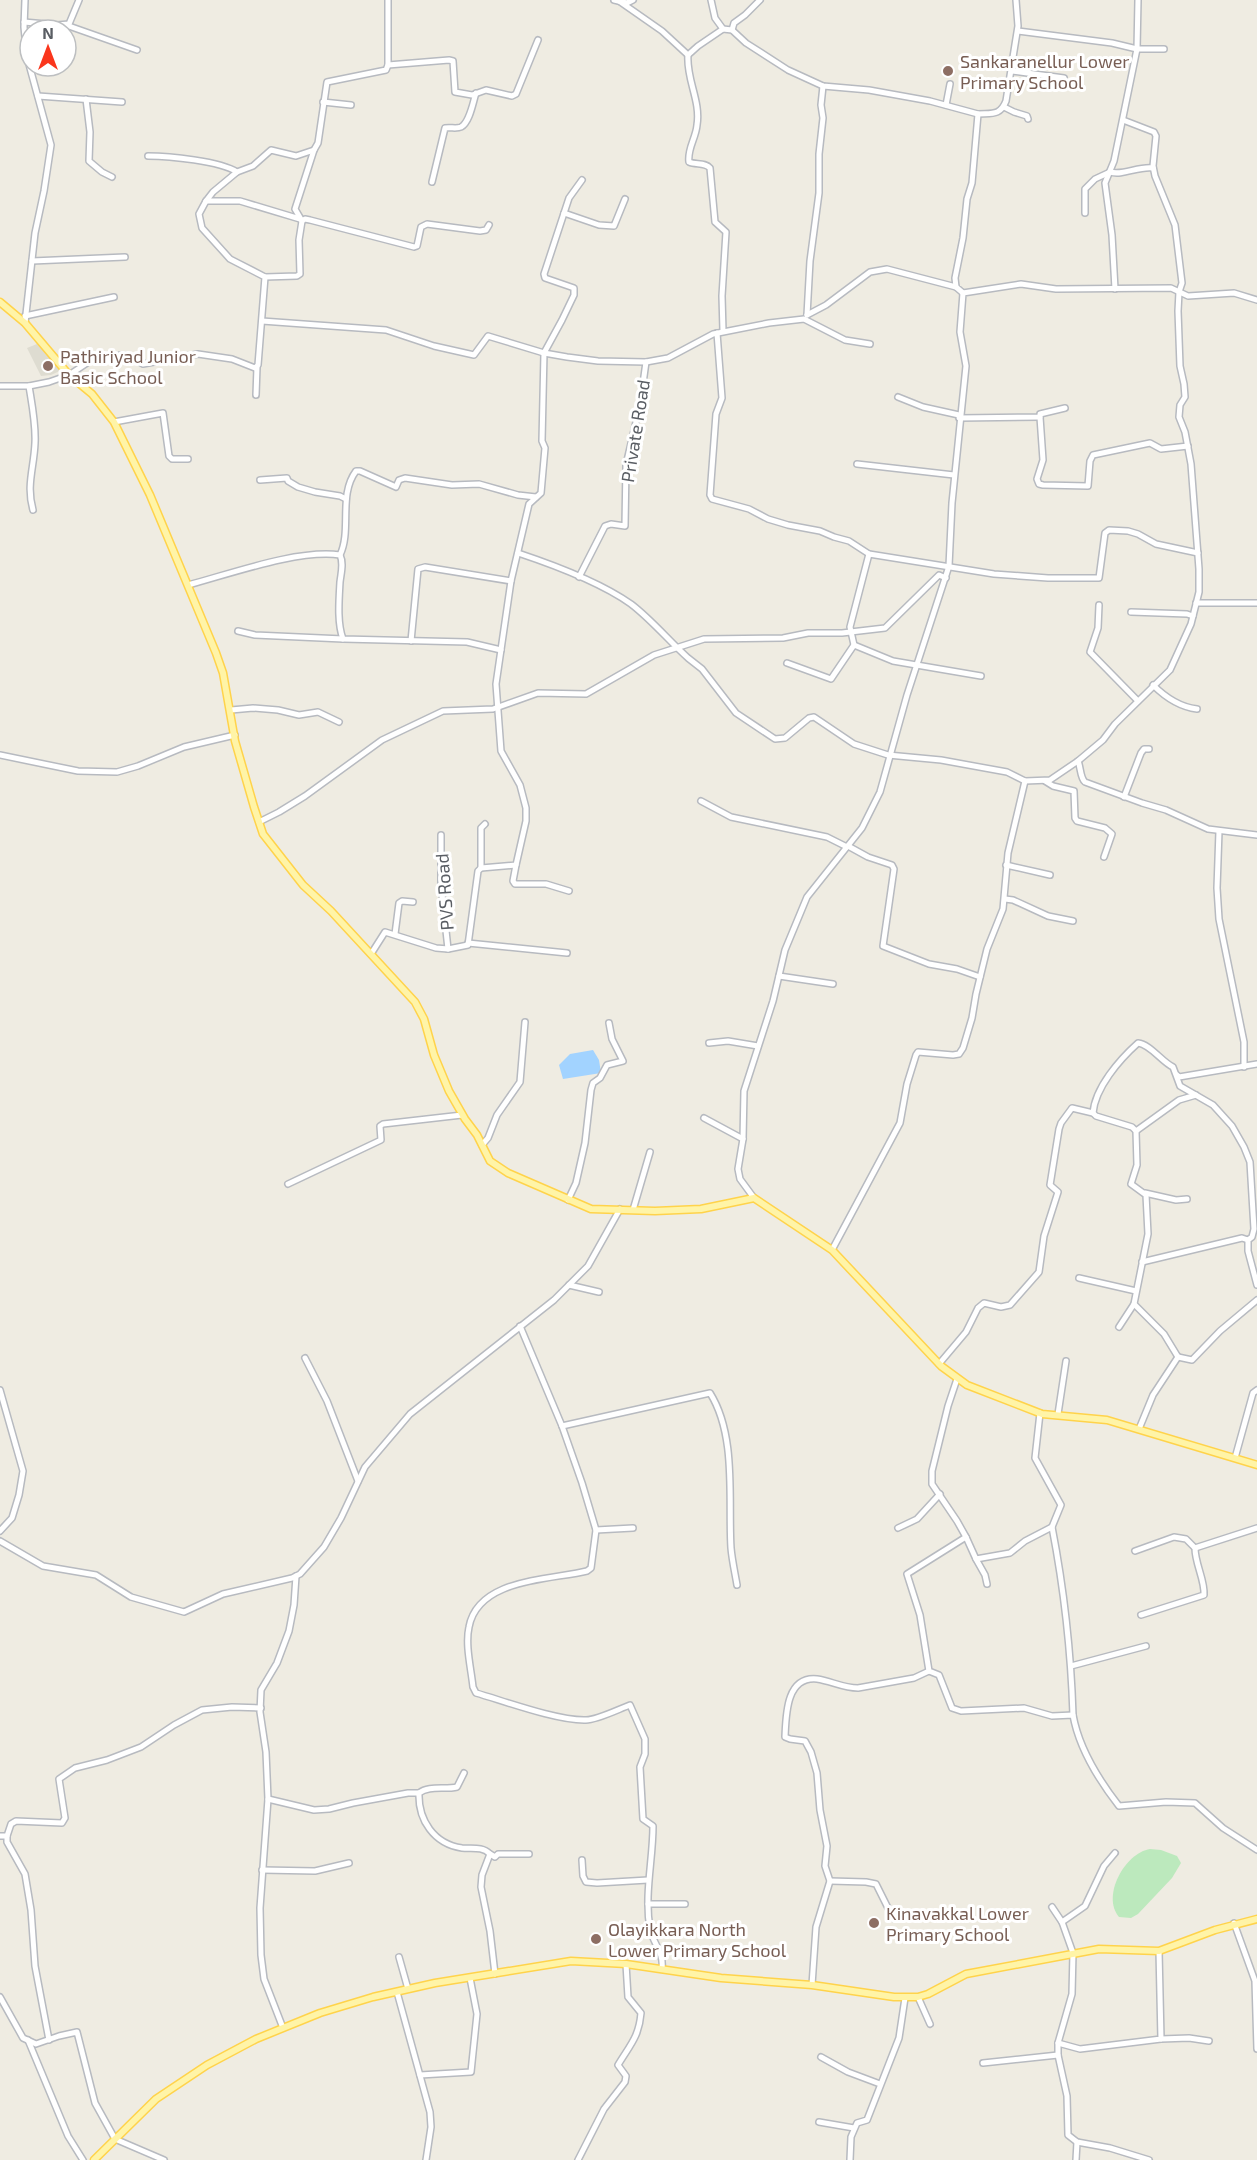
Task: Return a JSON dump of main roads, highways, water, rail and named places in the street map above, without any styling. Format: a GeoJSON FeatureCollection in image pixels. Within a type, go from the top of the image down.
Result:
{"type":"FeatureCollection","features":[{"type":"Feature","properties":{"kind":"main road"},"geometry":{"type":"LineString","coordinates":[[0,302],[25,323],[69,375],[92,394],[114,422],[150,495],[223,673],[234,735],[264,834],[303,885],[415,1002],[424,1019],[434,1055],[445,1082],[490,1161],[507,1173],[591,1209],[655,1211],[701,1209],[754,1198],[832,1250],[939,1364],[967,1385],[1040,1413],[1107,1420],[1257,1465]]}},
{"type":"Feature","properties":{"kind":"main road"},"geometry":{"type":"LineString","coordinates":[[94,2160],[156,2099],[199,2071],[256,2039],[320,2013],[408,1989],[571,1961],[626,1964],[721,1978],[812,1985],[905,1998],[918,1997],[966,1974],[1099,1949],[1160,1952],[1234,1923],[1257,1919]]}},
{"type":"Feature","properties":{"kind":"water"},"geometry":{"type":"Polygon","coordinates":[[[593,1050],[599,1060],[601,1073],[563,1079],[559,1065],[570,1054],[593,1050]]]}},
{"type":"Feature","properties":{"kind":"place","name":"Sankaranellur Lower Primary School"},"geometry":{"type":"Point","coordinates":[948,71]}},
{"type":"Feature","properties":{"kind":"place","name":"Pathiriyad Junior Basic School"},"geometry":{"type":"Point","coordinates":[48,366]}},
{"type":"Feature","properties":{"kind":"place","name":"Kinavakkal Lower Primary School"},"geometry":{"type":"Point","coordinates":[874,1923]}},
{"type":"Feature","properties":{"kind":"place","name":"Olayikkara North Lower Primary School"},"geometry":{"type":"Point","coordinates":[596,1939]}}]}
